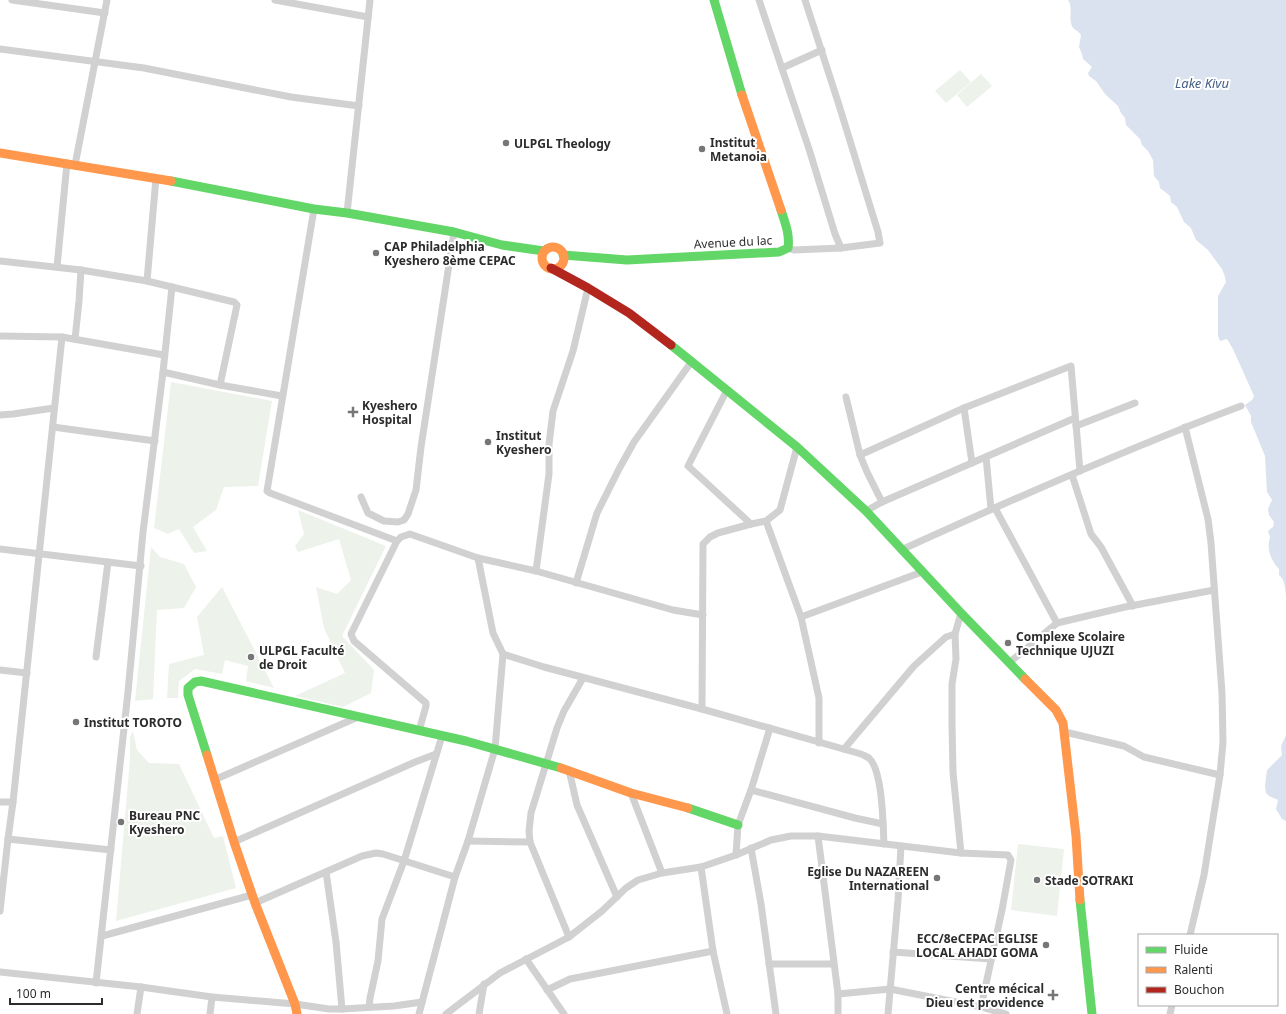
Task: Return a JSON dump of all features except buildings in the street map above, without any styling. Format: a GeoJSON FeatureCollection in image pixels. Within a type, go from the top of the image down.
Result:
{"type":"FeatureCollection","features":[{"type":"Feature","properties":{"kind":"street"},"geometry":{"type":"LineString","coordinates":[[12,0],[105,13]]}},
{"type":"Feature","properties":{"kind":"street"},"geometry":{"type":"LineString","coordinates":[[56,267],[71,164],[96,62],[107,0]]}},
{"type":"Feature","properties":{"kind":"street"},"geometry":{"type":"LineString","coordinates":[[275,0],[368,17]]}},
{"type":"Feature","properties":{"kind":"street"},"geometry":{"type":"LineString","coordinates":[[347,213],[370,0]]}},
{"type":"Feature","properties":{"kind":"street","name":"Avenue du lac"},"geometry":{"type":"LineString","coordinates":[[563,255],[628,260],[779,252],[788,248],[788,231],[744,102],[714,0]]}},
{"type":"Feature","properties":{"kind":"street"},"geometry":{"type":"LineString","coordinates":[[759,0],[809,149],[835,234],[841,248]]}},
{"type":"Feature","properties":{"kind":"street"},"geometry":{"type":"LineString","coordinates":[[788,248],[794,250],[841,248],[880,243],[878,232],[822,50],[805,0]]}},
{"type":"Feature","properties":{"kind":"street"},"geometry":{"type":"LineString","coordinates":[[0,49],[144,68],[291,97],[359,106]]}},
{"type":"Feature","properties":{"kind":"street"},"geometry":{"type":"LineString","coordinates":[[782,68],[822,50]]}},
{"type":"Feature","properties":{"kind":"street"},"geometry":{"type":"LineString","coordinates":[[0,153],[156,178],[314,209],[347,213],[454,232],[502,245],[544,251]]}},
{"type":"Feature","properties":{"kind":"street"},"geometry":{"type":"LineString","coordinates":[[147,281],[156,178]]}},
{"type":"Feature","properties":{"kind":"street"},"geometry":{"type":"LineString","coordinates":[[314,209],[304,276],[266,491],[270,494],[397,541]]}},
{"type":"Feature","properties":{"kind":"street"},"geometry":{"type":"LineString","coordinates":[[361,497],[368,513],[384,521],[398,522],[404,520],[408,514],[416,490],[422,440],[454,232]]}},
{"type":"Feature","properties":{"kind":"street"},"geometry":{"type":"LineString","coordinates":[[551,268],[557,268],[562,264],[563,255],[560,250],[555,247],[548,247],[544,251],[542,257],[543,263],[551,268],[588,288],[629,313],[692,361],[796,447],[866,511],[961,613],[1056,710],[1063,723],[1065,732],[1092,1014]]}},
{"type":"Feature","properties":{"kind":"street"},"geometry":{"type":"LineString","coordinates":[[0,261],[81,270],[147,281],[234,302],[237,305],[220,385]]}},
{"type":"Feature","properties":{"kind":"street"},"geometry":{"type":"LineString","coordinates":[[75,339],[81,270]]}},
{"type":"Feature","properties":{"kind":"street"},"geometry":{"type":"LineString","coordinates":[[96,982],[128,692],[143,532],[155,441],[172,287]]}},
{"type":"Feature","properties":{"kind":"street"},"geometry":{"type":"LineString","coordinates":[[536,571],[549,474],[548,444],[553,412],[573,351],[588,288]]}},
{"type":"Feature","properties":{"kind":"street"},"geometry":{"type":"LineString","coordinates":[[0,336],[62,337],[164,355]]}},
{"type":"Feature","properties":{"kind":"street"},"geometry":{"type":"LineString","coordinates":[[0,911],[27,673],[62,337]]}},
{"type":"Feature","properties":{"kind":"street"},"geometry":{"type":"LineString","coordinates":[[576,583],[598,513],[619,469],[634,442],[692,361]]}},
{"type":"Feature","properties":{"kind":"street"},"geometry":{"type":"LineString","coordinates":[[860,455],[964,408],[1071,366],[1080,471]]}},
{"type":"Feature","properties":{"kind":"street"},"geometry":{"type":"LineString","coordinates":[[163,372],[220,385],[282,396]]}},
{"type":"Feature","properties":{"kind":"street"},"geometry":{"type":"LineString","coordinates":[[727,390],[688,466],[751,524]]}},
{"type":"Feature","properties":{"kind":"street"},"geometry":{"type":"LineString","coordinates":[[846,397],[860,455],[882,502]]}},
{"type":"Feature","properties":{"kind":"street"},"geometry":{"type":"LineString","coordinates":[[1076,426],[1135,404]]}},
{"type":"Feature","properties":{"kind":"street"},"geometry":{"type":"LineString","coordinates":[[901,550],[993,508],[1080,471],[1185,427],[1241,406]]}},
{"type":"Feature","properties":{"kind":"street"},"geometry":{"type":"LineString","coordinates":[[0,415],[54,408]]}},
{"type":"Feature","properties":{"kind":"street"},"geometry":{"type":"LineString","coordinates":[[964,408],[972,463]]}},
{"type":"Feature","properties":{"kind":"street"},"geometry":{"type":"LineString","coordinates":[[866,511],[882,502],[1075,418]]}},
{"type":"Feature","properties":{"kind":"street"},"geometry":{"type":"LineString","coordinates":[[53,427],[155,441]]}},
{"type":"Feature","properties":{"kind":"street"},"geometry":{"type":"LineString","coordinates":[[1185,427],[1208,519],[1211,543],[1222,693],[1223,742],[1220,775],[1204,875],[1190,934]]}},
{"type":"Feature","properties":{"kind":"street"},"geometry":{"type":"LineString","coordinates":[[702,709],[703,544],[710,537],[718,533],[766,521],[780,510],[796,447]]}},
{"type":"Feature","properties":{"kind":"street"},"geometry":{"type":"LineString","coordinates":[[986,457],[993,508],[1057,624]]}},
{"type":"Feature","properties":{"kind":"street"},"geometry":{"type":"LineString","coordinates":[[1072,475],[1091,534],[1101,547],[1132,606]]}},
{"type":"Feature","properties":{"kind":"street"},"geometry":{"type":"LineString","coordinates":[[766,521],[801,617],[819,698],[819,743]]}},
{"type":"Feature","properties":{"kind":"street"},"geometry":{"type":"LineString","coordinates":[[419,731],[426,703],[354,640],[351,634],[397,541],[401,537],[410,534],[478,558],[536,571],[673,610],[703,615]]}},
{"type":"Feature","properties":{"kind":"street"},"geometry":{"type":"LineString","coordinates":[[0,549],[140,566]]}},
{"type":"Feature","properties":{"kind":"street"},"geometry":{"type":"LineString","coordinates":[[419,1014],[455,877],[468,841],[495,749],[503,654],[493,633],[478,558]]}},
{"type":"Feature","properties":{"kind":"street"},"geometry":{"type":"LineString","coordinates":[[96,656],[108,562]]}},
{"type":"Feature","properties":{"kind":"street"},"geometry":{"type":"LineString","coordinates":[[801,617],[922,572]]}},
{"type":"Feature","properties":{"kind":"street"},"geometry":{"type":"LineString","coordinates":[[1010,662],[1057,624],[1132,606],[1214,590]]}},
{"type":"Feature","properties":{"kind":"street"},"geometry":{"type":"LineString","coordinates":[[961,613],[955,634],[956,659],[952,684],[953,765],[961,853]]}},
{"type":"Feature","properties":{"kind":"street"},"geometry":{"type":"LineString","coordinates":[[844,749],[914,666],[946,637],[955,634]]}},
{"type":"Feature","properties":{"kind":"street"},"geometry":{"type":"LineString","coordinates":[[503,654],[583,678],[702,709],[861,754],[869,758],[875,768],[881,795],[884,844]]}},
{"type":"Feature","properties":{"kind":"street"},"geometry":{"type":"LineString","coordinates":[[0,670],[27,673]]}},
{"type":"Feature","properties":{"kind":"street"},"geometry":{"type":"LineString","coordinates":[[569,937],[530,842],[529,830],[531,813],[560,719],[583,678]]}},
{"type":"Feature","properties":{"kind":"street"},"geometry":{"type":"LineString","coordinates":[[297,1014],[295,1004],[254,899],[214,780],[188,695],[188,688],[195,682],[208,682],[466,741],[546,763],[631,793],[687,808],[738,825]]}},
{"type":"Feature","properties":{"kind":"street"},"geometry":{"type":"LineString","coordinates":[[214,780],[358,717]]}},
{"type":"Feature","properties":{"kind":"street"},"geometry":{"type":"LineString","coordinates":[[736,855],[738,825],[751,790],[770,728]]}},
{"type":"Feature","properties":{"kind":"street"},"geometry":{"type":"LineString","coordinates":[[1065,732],[1124,746],[1144,757],[1220,775]]}},
{"type":"Feature","properties":{"kind":"street"},"geometry":{"type":"LineString","coordinates":[[370,1007],[370,998],[378,961],[382,919],[404,861],[442,736]]}},
{"type":"Feature","properties":{"kind":"street"},"geometry":{"type":"LineString","coordinates":[[234,842],[436,754]]}},
{"type":"Feature","properties":{"kind":"street"},"geometry":{"type":"LineString","coordinates":[[568,770],[577,805],[617,897]]}},
{"type":"Feature","properties":{"kind":"street"},"geometry":{"type":"LineString","coordinates":[[751,790],[883,824]]}},
{"type":"Feature","properties":{"kind":"street"},"geometry":{"type":"LineString","coordinates":[[631,793],[662,873]]}},
{"type":"Feature","properties":{"kind":"street"},"geometry":{"type":"LineString","coordinates":[[0,802],[13,802]]}},
{"type":"Feature","properties":{"kind":"street"},"geometry":{"type":"LineString","coordinates":[[446,1014],[500,972],[569,937],[602,911],[626,888],[638,880],[662,873],[700,867],[736,855],[771,840],[791,836],[818,836],[961,853],[1008,856],[1011,860],[981,1007]]}},
{"type":"Feature","properties":{"kind":"street"},"geometry":{"type":"LineString","coordinates":[[818,836],[838,994],[838,1014]]}},
{"type":"Feature","properties":{"kind":"street"},"geometry":{"type":"LineString","coordinates":[[8,839],[110,850]]}},
{"type":"Feature","properties":{"kind":"street"},"geometry":{"type":"LineString","coordinates":[[468,841],[530,842]]}},
{"type":"Feature","properties":{"kind":"street"},"geometry":{"type":"LineString","coordinates":[[888,1014],[898,900],[900,846]]}},
{"type":"Feature","properties":{"kind":"street"},"geometry":{"type":"LineString","coordinates":[[751,848],[761,904],[776,1014]]}},
{"type":"Feature","properties":{"kind":"street"},"geometry":{"type":"LineString","coordinates":[[102,936],[254,899],[326,872],[362,856],[376,853],[455,877]]}},
{"type":"Feature","properties":{"kind":"street"},"geometry":{"type":"LineString","coordinates":[[700,867],[713,951],[727,1014]]}},
{"type":"Feature","properties":{"kind":"street"},"geometry":{"type":"LineString","coordinates":[[326,872],[336,942],[342,1009]]}},
{"type":"Feature","properties":{"kind":"street"},"geometry":{"type":"LineString","coordinates":[[547,990],[570,979],[713,951]]}},
{"type":"Feature","properties":{"kind":"street"},"geometry":{"type":"LineString","coordinates":[[893,952],[991,959]]}},
{"type":"Feature","properties":{"kind":"street"},"geometry":{"type":"LineString","coordinates":[[526,959],[564,1014]]}},
{"type":"Feature","properties":{"kind":"street"},"geometry":{"type":"LineString","coordinates":[[769,964],[833,964]]}},
{"type":"Feature","properties":{"kind":"street"},"geometry":{"type":"LineString","coordinates":[[0,972],[141,987],[212,997],[342,1009],[394,1006],[422,1002]]}},
{"type":"Feature","properties":{"kind":"street"},"geometry":{"type":"LineString","coordinates":[[479,1014],[484,984]]}},
{"type":"Feature","properties":{"kind":"street"},"geometry":{"type":"LineString","coordinates":[[137,1014],[141,987]]}},
{"type":"Feature","properties":{"kind":"street"},"geometry":{"type":"LineString","coordinates":[[838,994],[890,989],[981,1007],[1006,1014]]}},
{"type":"Feature","properties":{"kind":"street"},"geometry":{"type":"LineString","coordinates":[[210,1014],[212,997]]}},
{"type":"Feature","properties":{"kind":"shaded area"},"geometry":{"type":"Polygon","coordinates":[[[960,70],[971,82],[946,103],[935,91],[960,70]]]}},
{"type":"Feature","properties":{"kind":"shaded area"},"geometry":{"type":"Polygon","coordinates":[[[981,74],[992,86],[967,107],[957,95],[981,74]]]}},
{"type":"Feature","properties":{"kind":"shaded area"},"geometry":{"type":"Polygon","coordinates":[[[171,382],[272,401],[258,486],[224,487],[216,510],[193,527],[207,551],[194,553],[179,529],[168,534],[154,528],[171,382]]]}},
{"type":"Feature","properties":{"kind":"shaded area"},"geometry":{"type":"Polygon","coordinates":[[[298,510],[386,546],[342,636],[374,670],[371,693],[343,707],[295,696],[345,673],[324,628],[316,587],[337,594],[351,580],[339,539],[298,552],[295,546],[304,534],[298,510]]]}},
{"type":"Feature","properties":{"kind":"shaded area"},"geometry":{"type":"Polygon","coordinates":[[[151,547],[160,557],[184,564],[196,587],[184,608],[157,610],[153,699],[135,701],[151,547]]]}},
{"type":"Feature","properties":{"kind":"shaded area"},"geometry":{"type":"Polygon","coordinates":[[[222,587],[274,688],[246,681],[248,666],[225,660],[222,674],[195,669],[179,681],[178,698],[167,698],[169,664],[204,655],[197,617],[222,587]]]}},
{"type":"Feature","properties":{"kind":"shaded area"},"geometry":{"type":"Polygon","coordinates":[[[133,731],[137,750],[149,763],[179,764],[214,838],[223,836],[236,888],[116,921],[130,759],[130,737],[133,731]]]}},
{"type":"Feature","properties":{"kind":"shaded area","name":"Stade SOTRAKI"},"geometry":{"type":"Polygon","coordinates":[[[1018,844],[1064,849],[1057,916],[1011,910],[1018,844]]]}},
{"type":"Feature","properties":{"kind":"water","name":"Lake Kivu"},"geometry":{"type":"Polygon","coordinates":[[[1068,0],[1286,0],[1286,596],[1284,582],[1279,575],[1279,569],[1269,550],[1270,537],[1268,531],[1273,527],[1274,522],[1269,515],[1268,509],[1272,500],[1267,492],[1265,456],[1251,422],[1251,416],[1245,405],[1252,400],[1254,396],[1227,339],[1220,341],[1218,336],[1218,296],[1226,282],[1225,277],[1222,269],[1208,250],[1196,240],[1191,228],[1184,222],[1177,207],[1171,202],[1170,196],[1160,188],[1159,182],[1154,176],[1153,160],[1148,151],[1142,145],[1140,139],[1126,125],[1125,118],[1118,106],[1105,94],[1096,81],[1089,76],[1088,73],[1092,67],[1083,59],[1079,47],[1081,35],[1072,25],[1068,0]]]}},
{"type":"Feature","properties":{"kind":"water"},"geometry":{"type":"Polygon","coordinates":[[[1286,735],[1286,821],[1282,819],[1276,809],[1278,800],[1266,793],[1265,786],[1267,770],[1282,755],[1281,746],[1286,735]]]}},
{"type":"Feature","properties":{"kind":"traffic: fast"},"geometry":{"type":"LineString","coordinates":[[714,0],[742,95]]}},
{"type":"Feature","properties":{"kind":"traffic: fast"},"geometry":{"type":"LineString","coordinates":[[171,181],[314,209],[347,213],[454,232],[502,245],[544,251]]}},
{"type":"Feature","properties":{"kind":"traffic: fast"},"geometry":{"type":"LineString","coordinates":[[563,255],[627,260],[779,252],[788,248],[787,229],[781,210]]}},
{"type":"Feature","properties":{"kind":"traffic: fast"},"geometry":{"type":"LineString","coordinates":[[671,345],[797,447],[866,511],[1025,679]]}},
{"type":"Feature","properties":{"kind":"traffic: fast"},"geometry":{"type":"LineString","coordinates":[[207,755],[188,695],[188,688],[195,682],[201,681],[466,741],[561,768]]}},
{"type":"Feature","properties":{"kind":"traffic: fast"},"geometry":{"type":"LineString","coordinates":[[688,808],[738,825]]}},
{"type":"Feature","properties":{"kind":"traffic: fast"},"geometry":{"type":"LineString","coordinates":[[1080,900],[1092,1014]]}},
{"type":"Feature","properties":{"kind":"traffic: slow"},"geometry":{"type":"LineString","coordinates":[[742,95],[781,210]]}},
{"type":"Feature","properties":{"kind":"traffic: slow"},"geometry":{"type":"LineString","coordinates":[[0,153],[171,181]]}},
{"type":"Feature","properties":{"kind":"traffic: slow"},"geometry":{"type":"LineString","coordinates":[[553,247],[561,250],[564,258],[561,266],[553,269],[545,266],[542,258],[545,250],[553,247]]}},
{"type":"Feature","properties":{"kind":"traffic: slow"},"geometry":{"type":"LineString","coordinates":[[1025,679],[1056,710],[1063,723],[1076,836],[1080,900]]}},
{"type":"Feature","properties":{"kind":"traffic: slow"},"geometry":{"type":"LineString","coordinates":[[207,755],[255,903],[295,1004],[297,1014]]}},
{"type":"Feature","properties":{"kind":"traffic: slow"},"geometry":{"type":"LineString","coordinates":[[561,768],[631,793],[688,808]]}},
{"type":"Feature","properties":{"kind":"traffic: jam"},"geometry":{"type":"LineString","coordinates":[[551,268],[629,313],[671,345]]}},
{"type":"Feature","properties":{"kind":"place","name":"ULPGL Theology"},"geometry":{"type":"Point","coordinates":[506,143]}},
{"type":"Feature","properties":{"kind":"place","name":"Institut Metanoia"},"geometry":{"type":"Point","coordinates":[702,149]}},
{"type":"Feature","properties":{"kind":"place","name":"CAP Philadelphia Kyeshero 8ème CEPAC"},"geometry":{"type":"Point","coordinates":[376,253]}},
{"type":"Feature","properties":{"kind":"place","name":"Kyeshero Hospital"},"geometry":{"type":"Point","coordinates":[353,412]}},
{"type":"Feature","properties":{"kind":"place","name":"Institut Kyeshero"},"geometry":{"type":"Point","coordinates":[488,442]}},
{"type":"Feature","properties":{"kind":"place","name":"Complexe Scolaire Technique UJUZI"},"geometry":{"type":"Point","coordinates":[1008,643]}},
{"type":"Feature","properties":{"kind":"place","name":"ULPGL Faculté de Droit"},"geometry":{"type":"Point","coordinates":[251,657]}},
{"type":"Feature","properties":{"kind":"place","name":"Institut TOROTO"},"geometry":{"type":"Point","coordinates":[76,722]}},
{"type":"Feature","properties":{"kind":"place","name":"Bureau PNC Kyeshero"},"geometry":{"type":"Point","coordinates":[121,822]}},
{"type":"Feature","properties":{"kind":"place","name":"Eglise Du NAZAREEN International"},"geometry":{"type":"Point","coordinates":[937,878]}},
{"type":"Feature","properties":{"kind":"place","name":"Stade SOTRAKI"},"geometry":{"type":"Point","coordinates":[1037,880]}},
{"type":"Feature","properties":{"kind":"place","name":"ECC/8eCEPAC EGLISE LOCAL AHADI GOMA"},"geometry":{"type":"Point","coordinates":[1046,945]}},
{"type":"Feature","properties":{"kind":"place","name":"Centre mécical Dieu est providence"},"geometry":{"type":"Point","coordinates":[1053,995]}}]}
